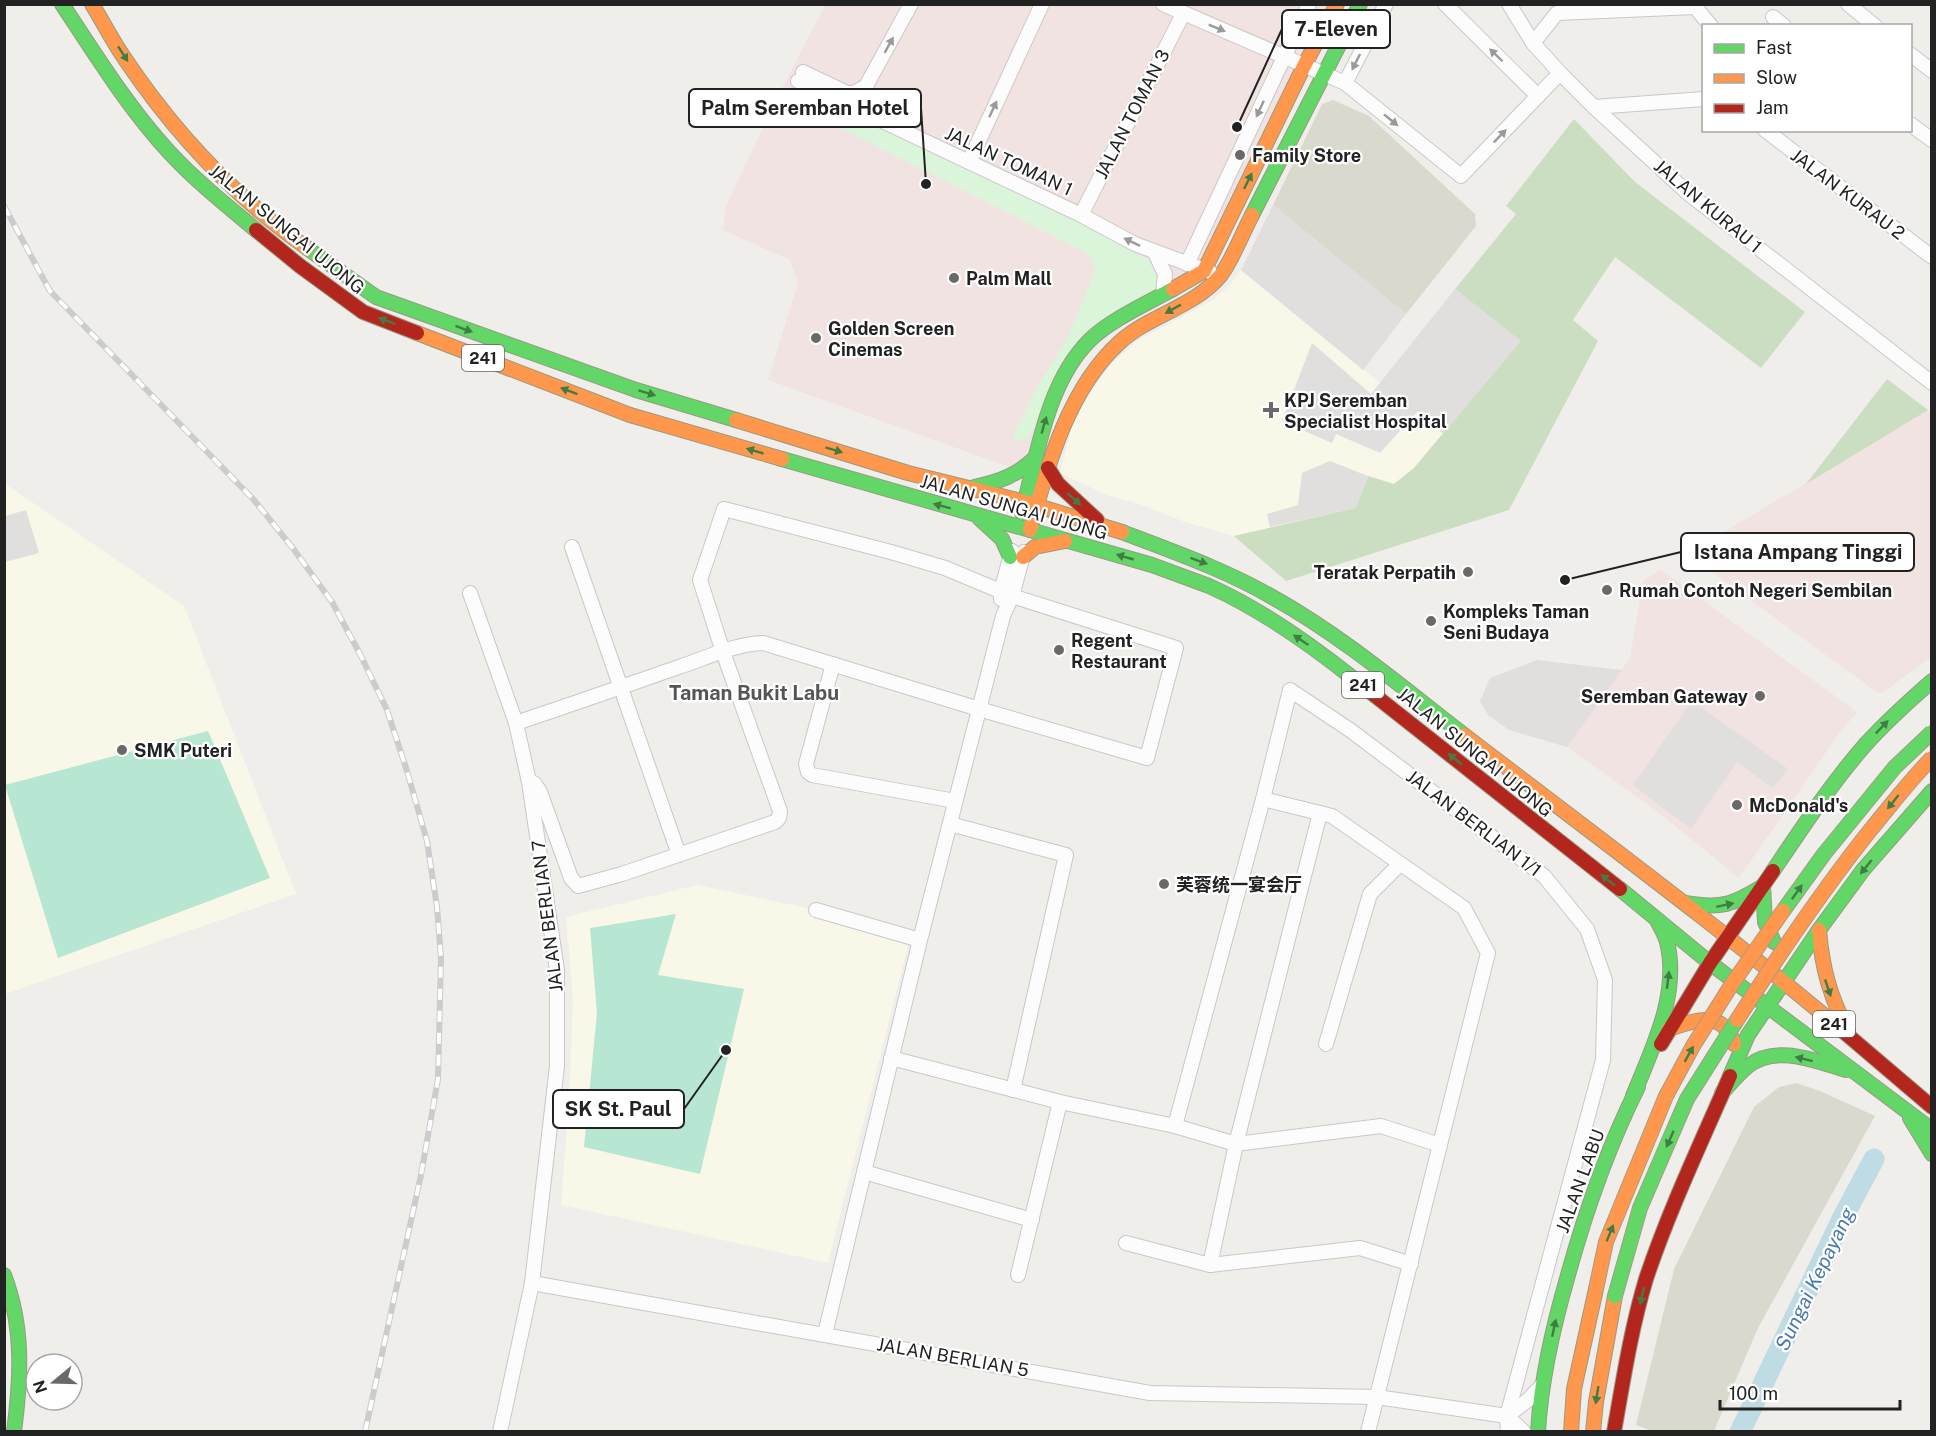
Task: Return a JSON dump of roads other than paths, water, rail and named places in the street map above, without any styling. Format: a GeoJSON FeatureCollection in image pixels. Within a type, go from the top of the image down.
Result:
{"type":"FeatureCollection","features":[{"type":"Feature","properties":{"kind":"main road","name":"JALAN SUNGAI UJONG"},"geometry":{"type":"LineString","coordinates":[[62,4],[104,68],[168,151],[193,177],[291,259],[363,312],[630,415],[1152,565],[1210,587],[1262,614],[1334,662],[1710,963],[1932,1130]]}},
{"type":"Feature","properties":{"kind":"main road","name":"JALAN SUNGAI UJONG"},"geometry":{"type":"LineString","coordinates":[[92,4],[125,58],[155,100],[205,161],[284,232],[376,297],[636,390],[908,473],[1031,504],[1105,526],[1214,567],[1275,598],[1347,645],[1557,807],[1588,828],[1784,982],[1883,1067],[1925,1098]]}},
{"type":"Feature","properties":{"kind":"main road"},"geometry":{"type":"LineString","coordinates":[[1031,504],[1035,457],[1048,409],[1070,365],[1091,339],[1117,321],[1204,271],[1305,64],[1337,4]]}},
{"type":"Feature","properties":{"kind":"main road"},"geometry":{"type":"LineString","coordinates":[[1024,528],[1031,504],[1066,422],[1085,387],[1104,359],[1121,341],[1197,296],[1221,275],[1360,4]]}},
{"type":"Feature","properties":{"kind":"main road"},"geometry":{"type":"LineString","coordinates":[[969,488],[1008,478],[1022,471],[1035,457]]}},
{"type":"Feature","properties":{"kind":"main road"},"geometry":{"type":"LineString","coordinates":[[1048,468],[1070,497],[1105,526]]}},
{"type":"Feature","properties":{"kind":"main road"},"geometry":{"type":"LineString","coordinates":[[973,514],[1001,536],[1016,557],[1035,547],[1067,541]]}},
{"type":"Feature","properties":{"kind":"main road","name":"JALAN LABU"},"geometry":{"type":"LineString","coordinates":[[1538,1431],[1542,1385],[1578,1239],[1597,1181],[1633,1096],[1669,1029],[1710,963],[1806,821],[1865,745],[1906,703],[1932,681]]}},
{"type":"Feature","properties":{"kind":"main road"},"geometry":{"type":"LineString","coordinates":[[1571,1431],[1574,1389],[1606,1242],[1666,1096],[1693,1046],[1732,984],[1824,854],[1894,768],[1932,732]]}},
{"type":"Feature","properties":{"kind":"main road"},"geometry":{"type":"LineString","coordinates":[[1593,1431],[1614,1296],[1640,1208],[1687,1099],[1781,951],[1839,869],[1914,776],[1932,758]]}},
{"type":"Feature","properties":{"kind":"main road"},"geometry":{"type":"LineString","coordinates":[[1614,1431],[1646,1280],[1674,1206],[1748,1035],[1863,870],[1932,790]]}},
{"type":"Feature","properties":{"kind":"main road"},"geometry":{"type":"LineString","coordinates":[[1683,903],[1724,907],[1763,886]]}},
{"type":"Feature","properties":{"kind":"main road"},"geometry":{"type":"LineString","coordinates":[[1763,886],[1762,917],[1773,941],[1781,947],[1795,946],[1819,930]]}},
{"type":"Feature","properties":{"kind":"main road"},"geometry":{"type":"LineString","coordinates":[[1633,1096],[1659,1028],[1671,959],[1661,926],[1654,916]]}},
{"type":"Feature","properties":{"kind":"main road"},"geometry":{"type":"LineString","coordinates":[[1819,930],[1821,963],[1826,985],[1837,1012],[1856,1042]]}},
{"type":"Feature","properties":{"kind":"main road"},"geometry":{"type":"LineString","coordinates":[[1669,1029],[1694,1020],[1713,1020],[1722,1023],[1730,1029],[1733,1036],[1734,1066]]}},
{"type":"Feature","properties":{"kind":"main road"},"geometry":{"type":"LineString","coordinates":[[1722,1093],[1750,1065],[1780,1054],[1864,1078]]}},
{"type":"Feature","properties":{"kind":"main road"},"geometry":{"type":"LineString","coordinates":[[1912,1117],[1932,1154]]}},
{"type":"Feature","properties":{"kind":"main road"},"geometry":{"type":"LineString","coordinates":[[4,1275],[9,1285],[18,1320],[21,1363],[14,1431]]}},
{"type":"Feature","properties":{"kind":"street"},"geometry":{"type":"LineString","coordinates":[[881,120],[872,105],[866,86],[911,4]]}},
{"type":"Feature","properties":{"kind":"street"},"geometry":{"type":"LineString","coordinates":[[969,162],[1042,4]]}},
{"type":"Feature","properties":{"kind":"street"},"geometry":{"type":"LineString","coordinates":[[1163,4],[1346,83],[1461,176],[1560,73]]}},
{"type":"Feature","properties":{"kind":"street"},"geometry":{"type":"LineString","coordinates":[[1186,264],[1309,4]]}},
{"type":"Feature","properties":{"kind":"street"},"geometry":{"type":"LineString","coordinates":[[1346,83],[1386,4]]}},
{"type":"Feature","properties":{"kind":"street"},"geometry":{"type":"LineString","coordinates":[[1444,4],[1538,96]]}},
{"type":"Feature","properties":{"kind":"street","name":"JALAN KURAU 1"},"geometry":{"type":"LineString","coordinates":[[1509,4],[1533,43],[1560,73],[1689,194],[1932,383]]}},
{"type":"Feature","properties":{"kind":"street"},"geometry":{"type":"LineString","coordinates":[[1848,4],[1873,24]]}},
{"type":"Feature","properties":{"kind":"street"},"geometry":{"type":"LineString","coordinates":[[1533,43],[1557,13],[1695,7],[1709,24]]}},
{"type":"Feature","properties":{"kind":"street","name":"JALAN TOMAN 3"},"geometry":{"type":"LineString","coordinates":[[1081,215],[1183,14]]}},
{"type":"Feature","properties":{"kind":"street"},"geometry":{"type":"LineString","coordinates":[[1912,55],[1932,71]]}},
{"type":"Feature","properties":{"kind":"street","name":"JALAN TOMAN 1"},"geometry":{"type":"LineString","coordinates":[[866,86],[854,93],[847,93],[800,77],[881,120],[1081,215],[1135,244],[1204,271],[1221,275]]}},
{"type":"Feature","properties":{"kind":"street"},"geometry":{"type":"LineString","coordinates":[[1594,107],[1702,99]]}},
{"type":"Feature","properties":{"kind":"street"},"geometry":{"type":"LineString","coordinates":[[1912,125],[1932,140]]}},
{"type":"Feature","properties":{"kind":"street","name":"JALAN KURAU 2"},"geometry":{"type":"LineString","coordinates":[[1768,132],[1932,256]]}},
{"type":"Feature","properties":{"kind":"street"},"geometry":{"type":"LineString","coordinates":[[1221,193],[1239,200]]}},
{"type":"Feature","properties":{"kind":"street"},"geometry":{"type":"LineString","coordinates":[[1154,251],[1165,274],[1163,294]]}},
{"type":"Feature","properties":{"kind":"street"},"geometry":{"type":"LineString","coordinates":[[516,723],[723,652],[741,646],[763,643],[1147,758],[1176,648],[1006,593],[945,568],[724,509],[699,580],[723,652],[780,811],[779,818],[775,822],[679,855],[578,886],[571,878],[540,792],[534,783],[529,782]]}},
{"type":"Feature","properties":{"kind":"street"},"geometry":{"type":"LineString","coordinates":[[825,1334],[920,939],[1024,528]]}},
{"type":"Feature","properties":{"kind":"street"},"geometry":{"type":"LineString","coordinates":[[572,547],[679,855]]}},
{"type":"Feature","properties":{"kind":"street","name":"JALAN BERLIAN 7"},"geometry":{"type":"LineString","coordinates":[[470,593],[516,723],[529,782],[557,970],[557,1066],[532,1283]]}},
{"type":"Feature","properties":{"kind":"street"},"geometry":{"type":"LineString","coordinates":[[832,664],[806,764],[808,772],[812,775],[956,801]]}},
{"type":"Feature","properties":{"kind":"street","name":"JALAN BERLIAN 1/1"},"geometry":{"type":"LineString","coordinates":[[1263,799],[1290,690],[1350,730],[1544,876],[1587,929],[1605,980],[1603,1060],[1507,1416]]}},
{"type":"Feature","properties":{"kind":"street"},"geometry":{"type":"LineString","coordinates":[[1175,1126],[1263,799],[1332,816],[1464,908],[1488,953],[1368,1431]]}},
{"type":"Feature","properties":{"kind":"street"},"geometry":{"type":"LineString","coordinates":[[1210,1265],[1236,1144],[1320,813]]}},
{"type":"Feature","properties":{"kind":"street"},"geometry":{"type":"LineString","coordinates":[[950,824],[1065,855],[1013,1090]]}},
{"type":"Feature","properties":{"kind":"street"},"geometry":{"type":"LineString","coordinates":[[1326,1044],[1370,894],[1400,864]]}},
{"type":"Feature","properties":{"kind":"street"},"geometry":{"type":"LineString","coordinates":[[816,910],[920,939]]}},
{"type":"Feature","properties":{"kind":"street"},"geometry":{"type":"LineString","coordinates":[[891,1058],[1060,1102],[1175,1126],[1236,1144],[1381,1126],[1440,1145]]}},
{"type":"Feature","properties":{"kind":"street"},"geometry":{"type":"LineString","coordinates":[[1018,1275],[1060,1102]]}},
{"type":"Feature","properties":{"kind":"street"},"geometry":{"type":"LineString","coordinates":[[864,1172],[1032,1220]]}},
{"type":"Feature","properties":{"kind":"street"},"geometry":{"type":"LineString","coordinates":[[1126,1243],[1210,1265],[1359,1248],[1411,1264]]}},
{"type":"Feature","properties":{"kind":"street"},"geometry":{"type":"LineString","coordinates":[[500,1431],[532,1283]]}},
{"type":"Feature","properties":{"kind":"street","name":"JALAN BERLIAN 5"},"geometry":{"type":"LineString","coordinates":[[532,1283],[1150,1393],[1377,1397],[1507,1416]]}},
{"type":"Feature","properties":{"kind":"street"},"geometry":{"type":"LineString","coordinates":[[1507,1416],[1528,1400],[1542,1385]]}},
{"type":"Feature","properties":{"kind":"street"},"geometry":{"type":"LineString","coordinates":[[1507,1416],[1508,1431]]}},
{"type":"Feature","properties":{"kind":"street"},"geometry":{"type":"LineString","coordinates":[[1507,1416],[1524,1431]]}},
{"type":"Feature","properties":{"kind":"waterway","name":"Sungai Kepayang"},"geometry":{"type":"LineString","coordinates":[[1740,1432],[1842,1219],[1874,1159]]}},
{"type":"Feature","properties":{"kind":"railway"},"geometry":{"type":"LineString","coordinates":[[4,206],[50,291],[254,500],[332,602],[387,710],[407,771],[427,841],[437,907],[441,958],[438,1079],[421,1175],[365,1432]]}},
{"type":"Feature","properties":{"kind":"place","name":"7-Eleven"},"geometry":{"type":"Point","coordinates":[1237,127]}},
{"type":"Feature","properties":{"kind":"place","name":"Family Store"},"geometry":{"type":"Point","coordinates":[1240,155]}},
{"type":"Feature","properties":{"kind":"place","name":"Palm Seremban Hotel"},"geometry":{"type":"Point","coordinates":[926,184]}},
{"type":"Feature","properties":{"kind":"place","name":"Palm Mall"},"geometry":{"type":"Point","coordinates":[954,278]}},
{"type":"Feature","properties":{"kind":"place","name":"Golden Screen Cinemas"},"geometry":{"type":"Point","coordinates":[816,338]}},
{"type":"Feature","properties":{"kind":"place","name":"KPJ Seremban Specialist Hospital"},"geometry":{"type":"Point","coordinates":[1271,410]}},
{"type":"Feature","properties":{"kind":"place","name":"Teratak Perpatih"},"geometry":{"type":"Point","coordinates":[1468,572]}},
{"type":"Feature","properties":{"kind":"place","name":"Istana Ampang Tinggi"},"geometry":{"type":"Point","coordinates":[1565,580]}},
{"type":"Feature","properties":{"kind":"place","name":"Rumah Contoh Negeri Sembilan"},"geometry":{"type":"Point","coordinates":[1607,590]}},
{"type":"Feature","properties":{"kind":"place","name":"Kompleks Taman Seni Budaya"},"geometry":{"type":"Point","coordinates":[1431,621]}},
{"type":"Feature","properties":{"kind":"place","name":"Regent Restaurant"},"geometry":{"type":"Point","coordinates":[1059,650]}},
{"type":"Feature","properties":{"kind":"place","name":"Seremban Gateway"},"geometry":{"type":"Point","coordinates":[1760,696]}},
{"type":"Feature","properties":{"kind":"place","name":"SMK Puteri"},"geometry":{"type":"Point","coordinates":[122,750]}},
{"type":"Feature","properties":{"kind":"place","name":"McDonald's"},"geometry":{"type":"Point","coordinates":[1737,805]}},
{"type":"Feature","properties":{"kind":"place","name":"芙蓉统一宴会厅"},"geometry":{"type":"Point","coordinates":[1164,884]}},
{"type":"Feature","properties":{"kind":"place","name":"SK St. Paul"},"geometry":{"type":"Point","coordinates":[726,1050]}},
{"type":"Feature","properties":{"kind":"district","name":"Taman Bukit Labu"},"geometry":{"type":"Point","coordinates":[754,693]}}]}
